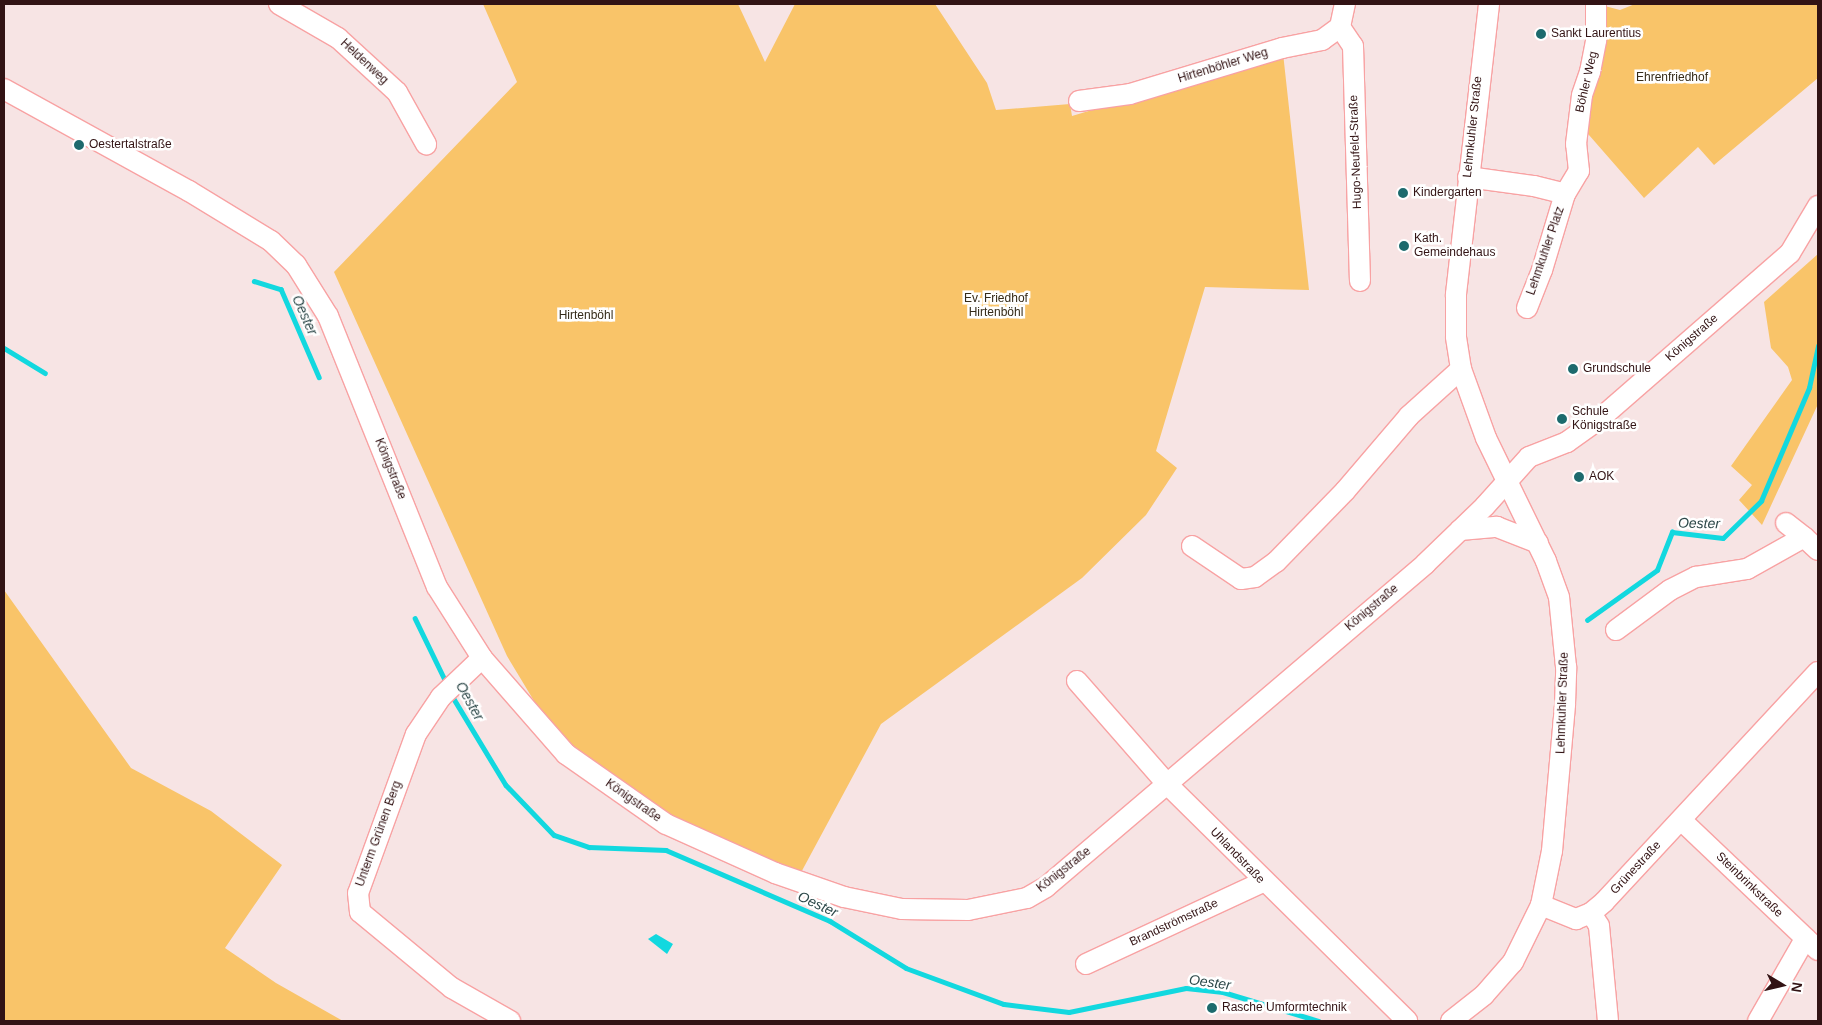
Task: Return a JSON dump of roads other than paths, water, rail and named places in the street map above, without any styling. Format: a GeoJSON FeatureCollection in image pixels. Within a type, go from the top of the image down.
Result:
{"type":"FeatureCollection","features":[{"type":"Feature","properties":{"kind":"street","name":"Heldenweg"},"geometry":{"type":"LineString","coordinates":[[279,4],[338,38],[396,92],[426,144]]}},
{"type":"Feature","properties":{"kind":"street"},"geometry":{"type":"LineString","coordinates":[[1340,27],[1345,4]]}},
{"type":"Feature","properties":{"kind":"street","name":"Lehmkuhler Straße"},"geometry":{"type":"LineString","coordinates":[[1489,4],[1456,294],[1456,336],[1461,369],[1506,480],[1538,543],[1559,597],[1566,667],[1556,820],[1541,905]]}},
{"type":"Feature","properties":{"kind":"street","name":"Böhler Weg"},"geometry":{"type":"LineString","coordinates":[[1577,130],[1582,95],[1596,40],[1596,4]]}},
{"type":"Feature","properties":{"kind":"street","name":"Hirtenböhler Weg"},"geometry":{"type":"LineString","coordinates":[[1079,102],[1130,94],[1282,48],[1322,40],[1340,27]]}},
{"type":"Feature","properties":{"kind":"street","name":"Hugo-Neufeld-Straße"},"geometry":{"type":"LineString","coordinates":[[1340,27],[1353,46],[1360,281]]}},
{"type":"Feature","properties":{"kind":"street","name":"Königstraße"},"geometry":{"type":"LineString","coordinates":[[4,89],[189,190],[271,241],[296,266],[328,316],[437,587],[482,658],[566,754],[666,824],[774,873],[844,897],[902,909],[968,910],[1027,898],[1046,887],[1168,785],[1460,530],[1529,457],[1567,442],[1602,417],[1790,253],[1818,206]]}},
{"type":"Feature","properties":{"kind":"street","name":"Lehmkuhler Platz"},"geometry":{"type":"LineString","coordinates":[[1527,308],[1542,270],[1565,194],[1579,171],[1577,130]]}},
{"type":"Feature","properties":{"kind":"street","name":"Lehmkuhler Platz"},"geometry":{"type":"LineString","coordinates":[[1468,177],[1534,186],[1565,194]]}},
{"type":"Feature","properties":{"kind":"street"},"geometry":{"type":"LineString","coordinates":[[1192,546],[1241,579],[1256,577],[1276,562],[1345,491],[1409,416],[1461,369]]}},
{"type":"Feature","properties":{"kind":"street"},"geometry":{"type":"LineString","coordinates":[[1616,630],[1696,577],[1747,569],[1811,544],[1786,523]]}},
{"type":"Feature","properties":{"kind":"street"},"geometry":{"type":"LineString","coordinates":[[1460,530],[1497,527],[1538,543]]}},
{"type":"Feature","properties":{"kind":"street","name":"Unterm Grünen Berg"},"geometry":{"type":"LineString","coordinates":[[482,658],[441,697],[412,744],[358,893],[360,912],[452,988],[510,1021]]}},
{"type":"Feature","properties":{"kind":"street","name":"Grünestraße"},"geometry":{"type":"LineString","coordinates":[[1591,913],[1681,820],[1818,672]]}},
{"type":"Feature","properties":{"kind":"street","name":"Uhlandstraße"},"geometry":{"type":"LineString","coordinates":[[1076,681],[1168,785],[1263,882],[1407,1021]]}},
{"type":"Feature","properties":{"kind":"street","name":"Steinbrinkstraße"},"geometry":{"type":"LineString","coordinates":[[1681,820],[1812,944]]}},
{"type":"Feature","properties":{"kind":"street","name":"Brandströmstraße"},"geometry":{"type":"LineString","coordinates":[[1086,964],[1263,882]]}},
{"type":"Feature","properties":{"kind":"street"},"geometry":{"type":"LineString","coordinates":[[1451,1021],[1484,995],[1513,962],[1541,905],[1572,919],[1591,913],[1599,926],[1608,1021]]}},
{"type":"Feature","properties":{"kind":"street"},"geometry":{"type":"LineString","coordinates":[[1758,1021],[1812,944]]}},
{"type":"Feature","properties":{"kind":"water"},"geometry":{"type":"Polygon","coordinates":[[[656,934],[673,944],[667,954],[648,939],[656,934]]]}},
{"type":"Feature","properties":{"kind":"waterway","name":"Oester"},"geometry":{"type":"LineString","coordinates":[[254,281],[281,289],[319,377]]}},
{"type":"Feature","properties":{"kind":"waterway","name":"Oester"},"geometry":{"type":"LineString","coordinates":[[1587,620],[1657,570],[1672,532],[1723,538],[1761,501],[1809,388],[1818,346]]}},
{"type":"Feature","properties":{"kind":"waterway","name":"Oester"},"geometry":{"type":"LineString","coordinates":[[4,348],[45,373]]}},
{"type":"Feature","properties":{"kind":"waterway","name":"Oester"},"geometry":{"type":"LineString","coordinates":[[415,618],[447,684]]}},
{"type":"Feature","properties":{"kind":"waterway","name":"Oester"},"geometry":{"type":"LineString","coordinates":[[451,694],[506,785],[554,835],[589,847],[666,850],[830,921],[906,968],[1004,1004],[1069,1012],[1186,988],[1223,992],[1319,1021]]}},
{"type":"Feature","properties":{"kind":"place","name":"Sankt Laurentius"},"geometry":{"type":"Point","coordinates":[1541,34]}},
{"type":"Feature","properties":{"kind":"place","name":"Oestertalstraße"},"geometry":{"type":"Point","coordinates":[79,145]}},
{"type":"Feature","properties":{"kind":"place","name":"Kindergarten"},"geometry":{"type":"Point","coordinates":[1403,193]}},
{"type":"Feature","properties":{"kind":"place","name":"Kath. Gemeindehaus"},"geometry":{"type":"Point","coordinates":[1404,246]}},
{"type":"Feature","properties":{"kind":"place","name":"Grundschule"},"geometry":{"type":"Point","coordinates":[1573,369]}},
{"type":"Feature","properties":{"kind":"place","name":"Schule Königstraße"},"geometry":{"type":"Point","coordinates":[1562,419]}},
{"type":"Feature","properties":{"kind":"place","name":"AOK"},"geometry":{"type":"Point","coordinates":[1579,477]}},
{"type":"Feature","properties":{"kind":"place","name":"Rasche Umformtechnik"},"geometry":{"type":"Point","coordinates":[1212,1008]}},
{"type":"Feature","properties":{"kind":"park label","name":"Ehrenfriedhof"},"geometry":{"type":"Point","coordinates":[1672,78]}},
{"type":"Feature","properties":{"kind":"park label","name":"Ev. Friedhof Hirtenböhl"},"geometry":{"type":"Point","coordinates":[996,306]}},
{"type":"Feature","properties":{"kind":"park label","name":"Hirtenböhl"},"geometry":{"type":"Point","coordinates":[586,316]}}]}
